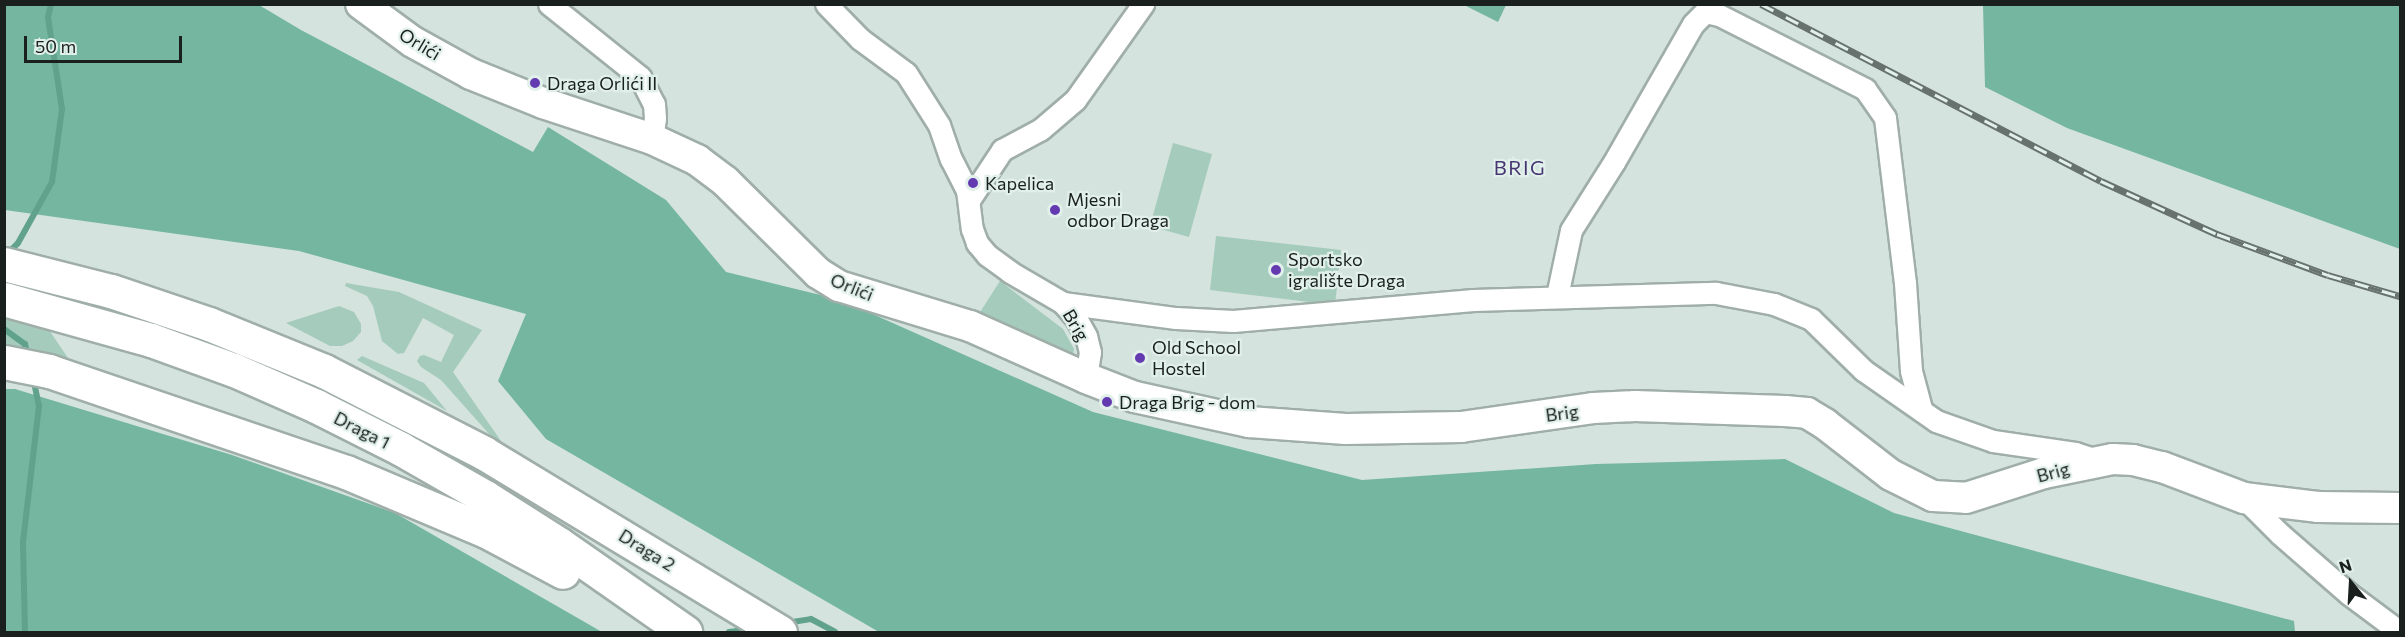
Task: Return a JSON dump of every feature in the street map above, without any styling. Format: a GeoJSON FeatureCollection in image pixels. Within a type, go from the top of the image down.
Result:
{"type":"FeatureCollection","features":[{"type":"Feature","properties":{"kind":"highway"},"geometry":{"type":"LineString","coordinates":[[4,248],[152,286],[274,340]]}},
{"type":"Feature","properties":{"kind":"highway"},"geometry":{"type":"LineString","coordinates":[[4,264],[111,291],[274,340]]}},
{"type":"Feature","properties":{"kind":"highway","name":"Draga 1"},"geometry":{"type":"LineString","coordinates":[[4,299],[151,340],[234,370],[316,406],[485,497],[685,633]]}},
{"type":"Feature","properties":{"kind":"highway","name":"Draga 2"},"geometry":{"type":"LineString","coordinates":[[274,340],[324,371],[464,442],[780,633]]}},
{"type":"Feature","properties":{"kind":"highway"},"geometry":{"type":"LineString","coordinates":[[4,362],[60,374],[346,472],[525,550],[592,589],[656,633]]}},
{"type":"Feature","properties":{"kind":"street","name":"Orlići"},"geometry":{"type":"LineString","coordinates":[[361,4],[413,42],[471,74],[543,103],[652,139],[697,160],[725,181],[818,273],[839,286],[970,326],[1086,378]]}},
{"type":"Feature","properties":{"kind":"street"},"geometry":{"type":"LineString","coordinates":[[549,4],[640,77],[654,104],[652,139]]}},
{"type":"Feature","properties":{"kind":"street","name":"Brig"},"geometry":{"type":"LineString","coordinates":[[826,4],[860,39],[906,73],[939,125],[969,200],[972,229],[977,243],[987,255],[1010,272],[1062,303],[1076,318],[1086,336],[1090,352],[1086,378],[1135,397],[1249,422],[1346,429],[1461,427],[1593,408],[1635,406],[1807,413],[1826,424],[1891,475],[1933,496],[1966,498],[2044,473],[2097,460],[2131,460],[2162,467],[2244,498],[2318,507],[2400,508]]}},
{"type":"Feature","properties":{"kind":"street"},"geometry":{"type":"LineString","coordinates":[[969,200],[1002,150],[1041,129],[1075,100],[1143,4]]}},
{"type":"Feature","properties":{"kind":"street"},"geometry":{"type":"LineString","coordinates":[[1557,296],[1570,230],[1614,162],[1693,24],[1705,12],[1722,10],[1865,89],[1885,118],[1905,283],[1911,371],[1921,409]]}},
{"type":"Feature","properties":{"kind":"street","name":"Brig"},"geometry":{"type":"LineString","coordinates":[[1062,303],[1176,318],[1233,321],[1440,302],[1557,296],[1716,293],[1774,304],[1811,319],[1863,370],[1936,421],[1983,438],[2022,447],[2075,453],[2097,460]]}},
{"type":"Feature","properties":{"kind":"street","name":"Brig"},"geometry":{"type":"LineString","coordinates":[[2244,498],[2280,534],[2349,594],[2400,632]]}},
{"type":"Feature","properties":{"kind":"green space"},"geometry":{"type":"Polygon","coordinates":[[[5,5],[259,5],[301,30],[533,152],[548,127],[666,200],[726,272],[841,300],[1093,412],[1362,480],[1596,464],[1785,459],[1894,513],[2294,621],[2295,632],[879,632],[546,439],[498,381],[526,314],[299,251],[5,210],[5,5]]]}},
{"type":"Feature","properties":{"kind":"green space"},"geometry":{"type":"Polygon","coordinates":[[[1464,5],[1506,5],[1498,22],[1464,5]]]}},
{"type":"Feature","properties":{"kind":"green space"},"geometry":{"type":"Polygon","coordinates":[[[1983,5],[2400,5],[2400,249],[2067,128],[1985,87],[1983,5]]]}},
{"type":"Feature","properties":{"kind":"green space"},"geometry":{"type":"Polygon","coordinates":[[[1173,143],[1212,154],[1189,237],[1150,226],[1173,143]]]}},
{"type":"Feature","properties":{"kind":"green space","name":"Sportsko igralište Draga"},"geometry":{"type":"Polygon","coordinates":[[[1216,236],[1341,250],[1335,305],[1210,290],[1216,236]]]}},
{"type":"Feature","properties":{"kind":"green space"},"geometry":{"type":"Polygon","coordinates":[[[1000,281],[1063,329],[1074,349],[1073,355],[1068,359],[977,317],[1000,281]]]}},
{"type":"Feature","properties":{"kind":"green space"},"geometry":{"type":"Polygon","coordinates":[[[346,283],[399,292],[482,330],[453,372],[501,441],[498,444],[441,380],[421,367],[417,361],[420,356],[424,355],[441,362],[454,335],[423,318],[404,353],[398,354],[382,341],[373,306],[367,296],[345,286],[346,283]]]}},
{"type":"Feature","properties":{"kind":"green space"},"geometry":{"type":"Polygon","coordinates":[[[339,306],[354,312],[361,324],[361,332],[353,341],[342,346],[330,346],[286,323],[339,306]]]}},
{"type":"Feature","properties":{"kind":"green space"},"geometry":{"type":"Polygon","coordinates":[[[4,316],[47,327],[72,364],[5,347],[4,316]]]}},
{"type":"Feature","properties":{"kind":"green space"},"geometry":{"type":"Polygon","coordinates":[[[362,356],[424,383],[447,411],[357,360],[362,356]]]}},
{"type":"Feature","properties":{"kind":"green space"},"geometry":{"type":"Polygon","coordinates":[[[5,389],[15,389],[232,455],[395,513],[602,632],[5,632],[5,389]]]}},
{"type":"Feature","properties":{"kind":"waterway"},"geometry":{"type":"LineString","coordinates":[[8,253],[18,243],[52,182],[62,109],[48,17],[51,4]]}},
{"type":"Feature","properties":{"kind":"waterway"},"geometry":{"type":"LineString","coordinates":[[4,329],[25,344],[28,357]]}},
{"type":"Feature","properties":{"kind":"waterway"},"geometry":{"type":"LineString","coordinates":[[25,632],[23,542],[39,406],[33,378]]}},
{"type":"Feature","properties":{"kind":"waterway"},"geometry":{"type":"LineString","coordinates":[[786,623],[811,619],[835,632]]}},
{"type":"Feature","properties":{"kind":"waterway"},"geometry":{"type":"LineString","coordinates":[[729,632],[752,629]]}},
{"type":"Feature","properties":{"kind":"railway"},"geometry":{"type":"LineString","coordinates":[[1761,4],[2101,181],[2217,234],[2328,275],[2400,296]]}},
{"type":"Feature","properties":{"kind":"place","name":"Draga Orlići II"},"geometry":{"type":"Point","coordinates":[535,83]}},
{"type":"Feature","properties":{"kind":"place","name":"Kapelica"},"geometry":{"type":"Point","coordinates":[973,183]}},
{"type":"Feature","properties":{"kind":"place","name":"Mjesni odbor Draga"},"geometry":{"type":"Point","coordinates":[1055,210]}},
{"type":"Feature","properties":{"kind":"place","name":"Sportsko igralište Draga"},"geometry":{"type":"Point","coordinates":[1276,270]}},
{"type":"Feature","properties":{"kind":"place","name":"Old School Hostel"},"geometry":{"type":"Point","coordinates":[1140,358]}},
{"type":"Feature","properties":{"kind":"place","name":"Draga Brig - dom"},"geometry":{"type":"Point","coordinates":[1107,402]}},
{"type":"Feature","properties":{"kind":"district","name":"BRIG"},"geometry":{"type":"Point","coordinates":[1520,167]}}]}
